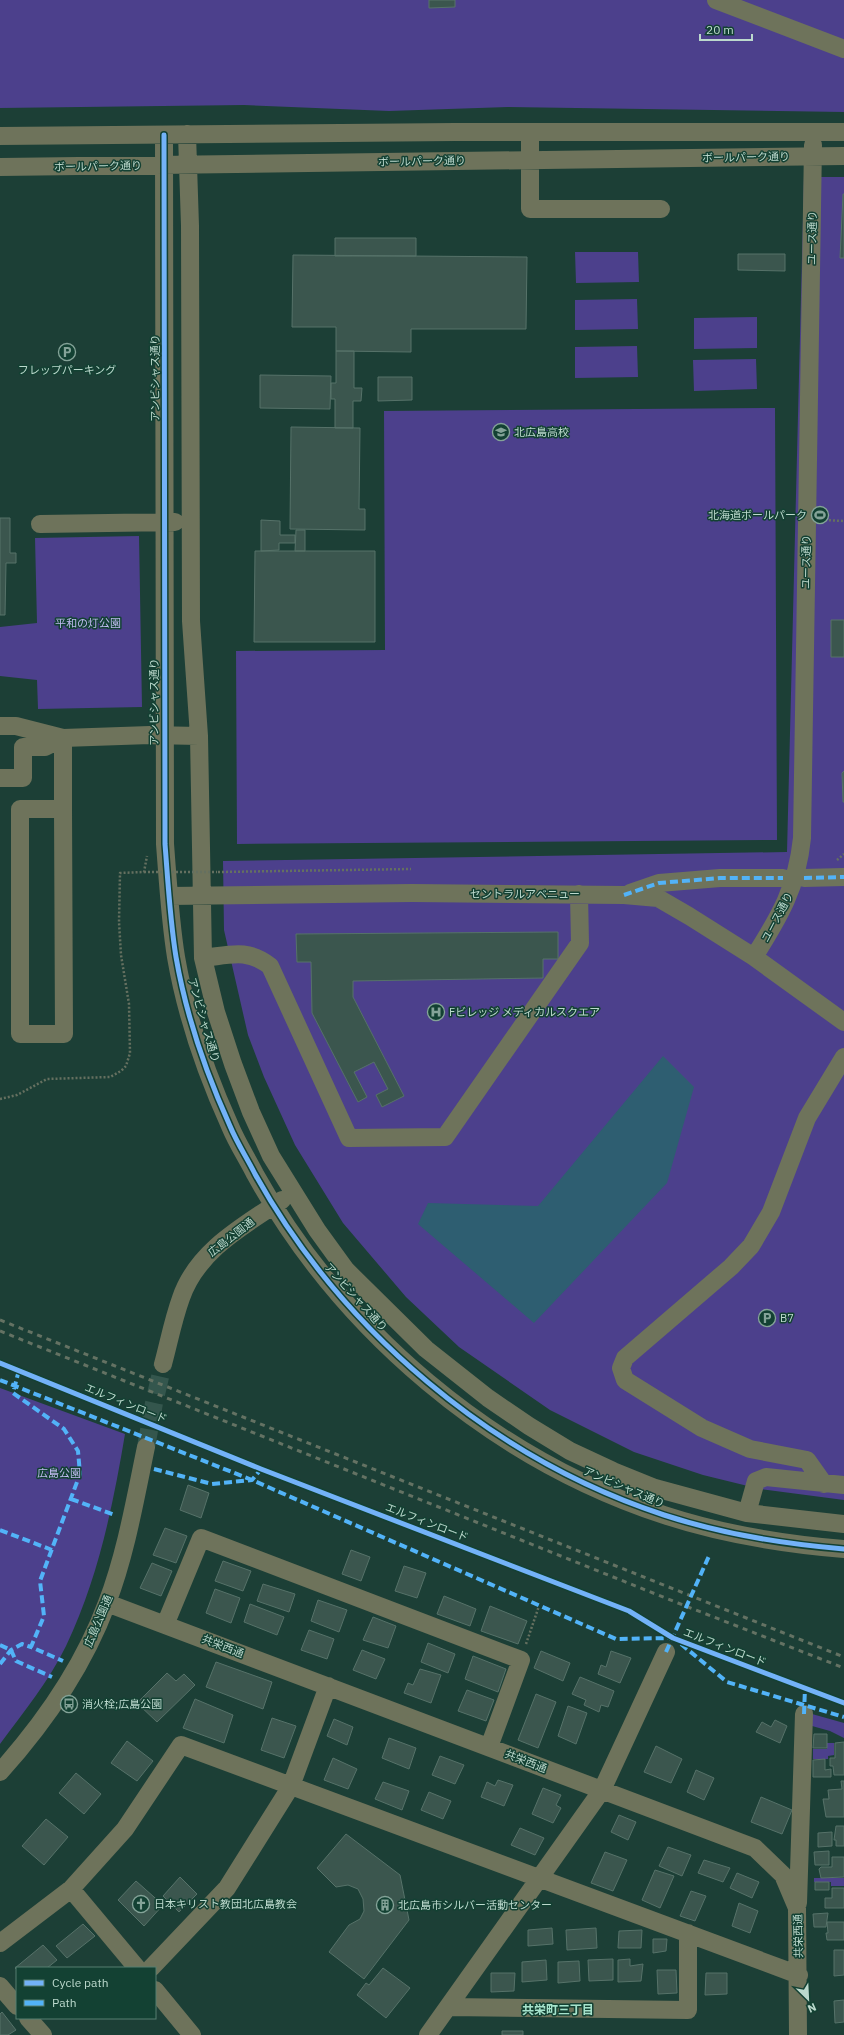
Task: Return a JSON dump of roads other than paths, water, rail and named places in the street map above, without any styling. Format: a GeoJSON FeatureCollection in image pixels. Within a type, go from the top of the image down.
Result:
{"type":"FeatureCollection","features":[{"type":"Feature","properties":{"kind":"street"},"geometry":{"type":"LineString","coordinates":[[716,0],[844,49]]}},
{"type":"Feature","properties":{"kind":"street"},"geometry":{"type":"LineString","coordinates":[[530,132],[530,210],[661,209]]}},
{"type":"Feature","properties":{"kind":"street"},"geometry":{"type":"LineString","coordinates":[[0,136],[530,132],[844,132]]}},
{"type":"Feature","properties":{"kind":"street","name":"ユース通り"},"geometry":{"type":"LineString","coordinates":[[754,957],[789,895],[800,858],[802,838],[813,132]]}},
{"type":"Feature","properties":{"kind":"street","name":"アンビシャス通り"},"geometry":{"type":"LineString","coordinates":[[164,134],[165,844],[169,896],[177,958],[191,1017],[207,1069],[230,1128],[273,1206],[315,1266],[385,1343],[446,1397],[482,1424],[531,1455],[606,1493],[685,1522],[752,1537],[807,1546],[844,1549]]}},
{"type":"Feature","properties":{"kind":"street","name":"アンビシャス通り"},"geometry":{"type":"LineString","coordinates":[[187,134],[191,620],[199,736],[200,895],[203,958],[216,1012],[251,1112],[271,1156],[293,1193],[346,1270],[426,1349],[488,1398],[529,1426],[570,1451],[655,1488],[747,1513],[844,1524]]}},
{"type":"Feature","properties":{"kind":"street","name":"ボールパーク通り"},"geometry":{"type":"LineString","coordinates":[[0,167],[844,156]]}},
{"type":"Feature","properties":{"kind":"street"},"geometry":{"type":"LineString","coordinates":[[40,524],[191,522]]}},
{"type":"Feature","properties":{"kind":"street"},"geometry":{"type":"LineString","coordinates":[[0,726],[16,726],[63,738],[164,735],[199,736]]}},
{"type":"Feature","properties":{"kind":"street"},"geometry":{"type":"LineString","coordinates":[[0,778],[23,778],[23,747],[46,747],[63,738]]}},
{"type":"Feature","properties":{"kind":"street"},"geometry":{"type":"LineString","coordinates":[[63,738],[64,1034],[20,1034],[20,809],[63,809]]}},
{"type":"Feature","properties":{"kind":"street"},"geometry":{"type":"LineString","coordinates":[[804,878],[844,877]]}},
{"type":"Feature","properties":{"kind":"street"},"geometry":{"type":"LineString","coordinates":[[624,895],[659,883],[720,878],[783,878]]}},
{"type":"Feature","properties":{"kind":"street"},"geometry":{"type":"LineString","coordinates":[[203,958],[246,953],[261,958],[270,966],[349,1138],[445,1136],[580,943],[579,894]]}},
{"type":"Feature","properties":{"kind":"street","name":"セントラルアベニュー"},"geometry":{"type":"LineString","coordinates":[[169,896],[579,894],[624,895],[658,898],[754,957],[844,1022]]}},
{"type":"Feature","properties":{"kind":"street"},"geometry":{"type":"LineString","coordinates":[[824,1484],[807,1460],[763,1452],[726,1440],[652,1398],[625,1380],[621,1368],[625,1358],[731,1268],[751,1246],[771,1212],[808,1118],[844,1057]]}},
{"type":"Feature","properties":{"kind":"street","name":"広島公園通"},"geometry":{"type":"LineString","coordinates":[[164,1364],[181,1298],[196,1270],[208,1254],[228,1237],[293,1193]]}},
{"type":"Feature","properties":{"kind":"street","name":"広島公園通"},"geometry":{"type":"LineString","coordinates":[[0,1772],[62,1691],[94,1634],[107,1603],[130,1529],[146,1447]]}},
{"type":"Feature","properties":{"kind":"street"},"geometry":{"type":"LineString","coordinates":[[747,1513],[756,1481],[766,1477],[844,1485]]}},
{"type":"Feature","properties":{"kind":"street"},"geometry":{"type":"LineString","coordinates":[[165,1625],[201,1538],[521,1660],[489,1747]]}},
{"type":"Feature","properties":{"kind":"street","name":"共栄西通"},"geometry":{"type":"LineString","coordinates":[[107,1603],[755,1848],[783,1875],[797,1908],[799,1975],[798,2035]]}},
{"type":"Feature","properties":{"kind":"street"},"geometry":{"type":"LineString","coordinates":[[428,2035],[602,1790],[666,1652]]}},
{"type":"Feature","properties":{"kind":"street"},"geometry":{"type":"LineString","coordinates":[[152,1967],[227,1888],[291,1786],[328,1686]]}},
{"type":"Feature","properties":{"kind":"street"},"geometry":{"type":"LineString","coordinates":[[797,1908],[804,1714]]}},
{"type":"Feature","properties":{"kind":"street"},"geometry":{"type":"LineString","coordinates":[[0,1943],[71,1889],[125,1829],[181,1745],[540,1877],[799,1975]]}},
{"type":"Feature","properties":{"kind":"street"},"geometry":{"type":"LineString","coordinates":[[71,1889],[136,1967]]}},
{"type":"Feature","properties":{"kind":"street"},"geometry":{"type":"LineString","coordinates":[[448,2007],[688,2010],[688,1933]]}},
{"type":"Feature","properties":{"kind":"street"},"geometry":{"type":"LineString","coordinates":[[0,1986],[16,2005]]}},
{"type":"Feature","properties":{"kind":"street"},"geometry":{"type":"LineString","coordinates":[[156,1991],[192,2035]]}},
{"type":"Feature","properties":{"kind":"water"},"geometry":{"type":"Polygon","coordinates":[[[663,1056],[694,1087],[667,1183],[534,1323],[418,1224],[428,1203],[538,1206],[663,1056]]]}},
{"type":"Feature","properties":{"kind":"tunnel"},"geometry":{"type":"LineString","coordinates":[[146,1447],[163,1364]]}},
{"type":"Feature","properties":{"kind":"railway"},"geometry":{"type":"LineString","coordinates":[[0,1320],[844,1657]]}},
{"type":"Feature","properties":{"kind":"railway"},"geometry":{"type":"LineString","coordinates":[[0,1331],[844,1668]]}},
{"type":"Feature","properties":{"kind":"place","name":"フレップパーキング"},"geometry":{"type":"Point","coordinates":[67,352]}},
{"type":"Feature","properties":{"kind":"place","name":"北広島高校"},"geometry":{"type":"Point","coordinates":[501,432]}},
{"type":"Feature","properties":{"kind":"place","name":"北海道ボールパーク"},"geometry":{"type":"Point","coordinates":[820,515]}},
{"type":"Feature","properties":{"kind":"place","name":"Fビレッジ メディカルスクエア"},"geometry":{"type":"Point","coordinates":[436,1012]}},
{"type":"Feature","properties":{"kind":"place","name":"B7"},"geometry":{"type":"Point","coordinates":[767,1318]}},
{"type":"Feature","properties":{"kind":"place","name":"消火栓;広島公園"},"geometry":{"type":"Point","coordinates":[69,1704]}},
{"type":"Feature","properties":{"kind":"place","name":"日本キリスト教団北広島教会"},"geometry":{"type":"Point","coordinates":[141,1904]}},
{"type":"Feature","properties":{"kind":"place","name":"北広島市シルバー活動センター"},"geometry":{"type":"Point","coordinates":[385,1905]}},
{"type":"Feature","properties":{"kind":"district","name":"共栄町三丁目"},"geometry":{"type":"Point","coordinates":[558,2010]}},
{"type":"Feature","properties":{"kind":"park label","name":"平和の灯公園"},"geometry":{"type":"Point","coordinates":[88,623]}},
{"type":"Feature","properties":{"kind":"park label","name":"広島公園"},"geometry":{"type":"Point","coordinates":[59,1473]}}]}
